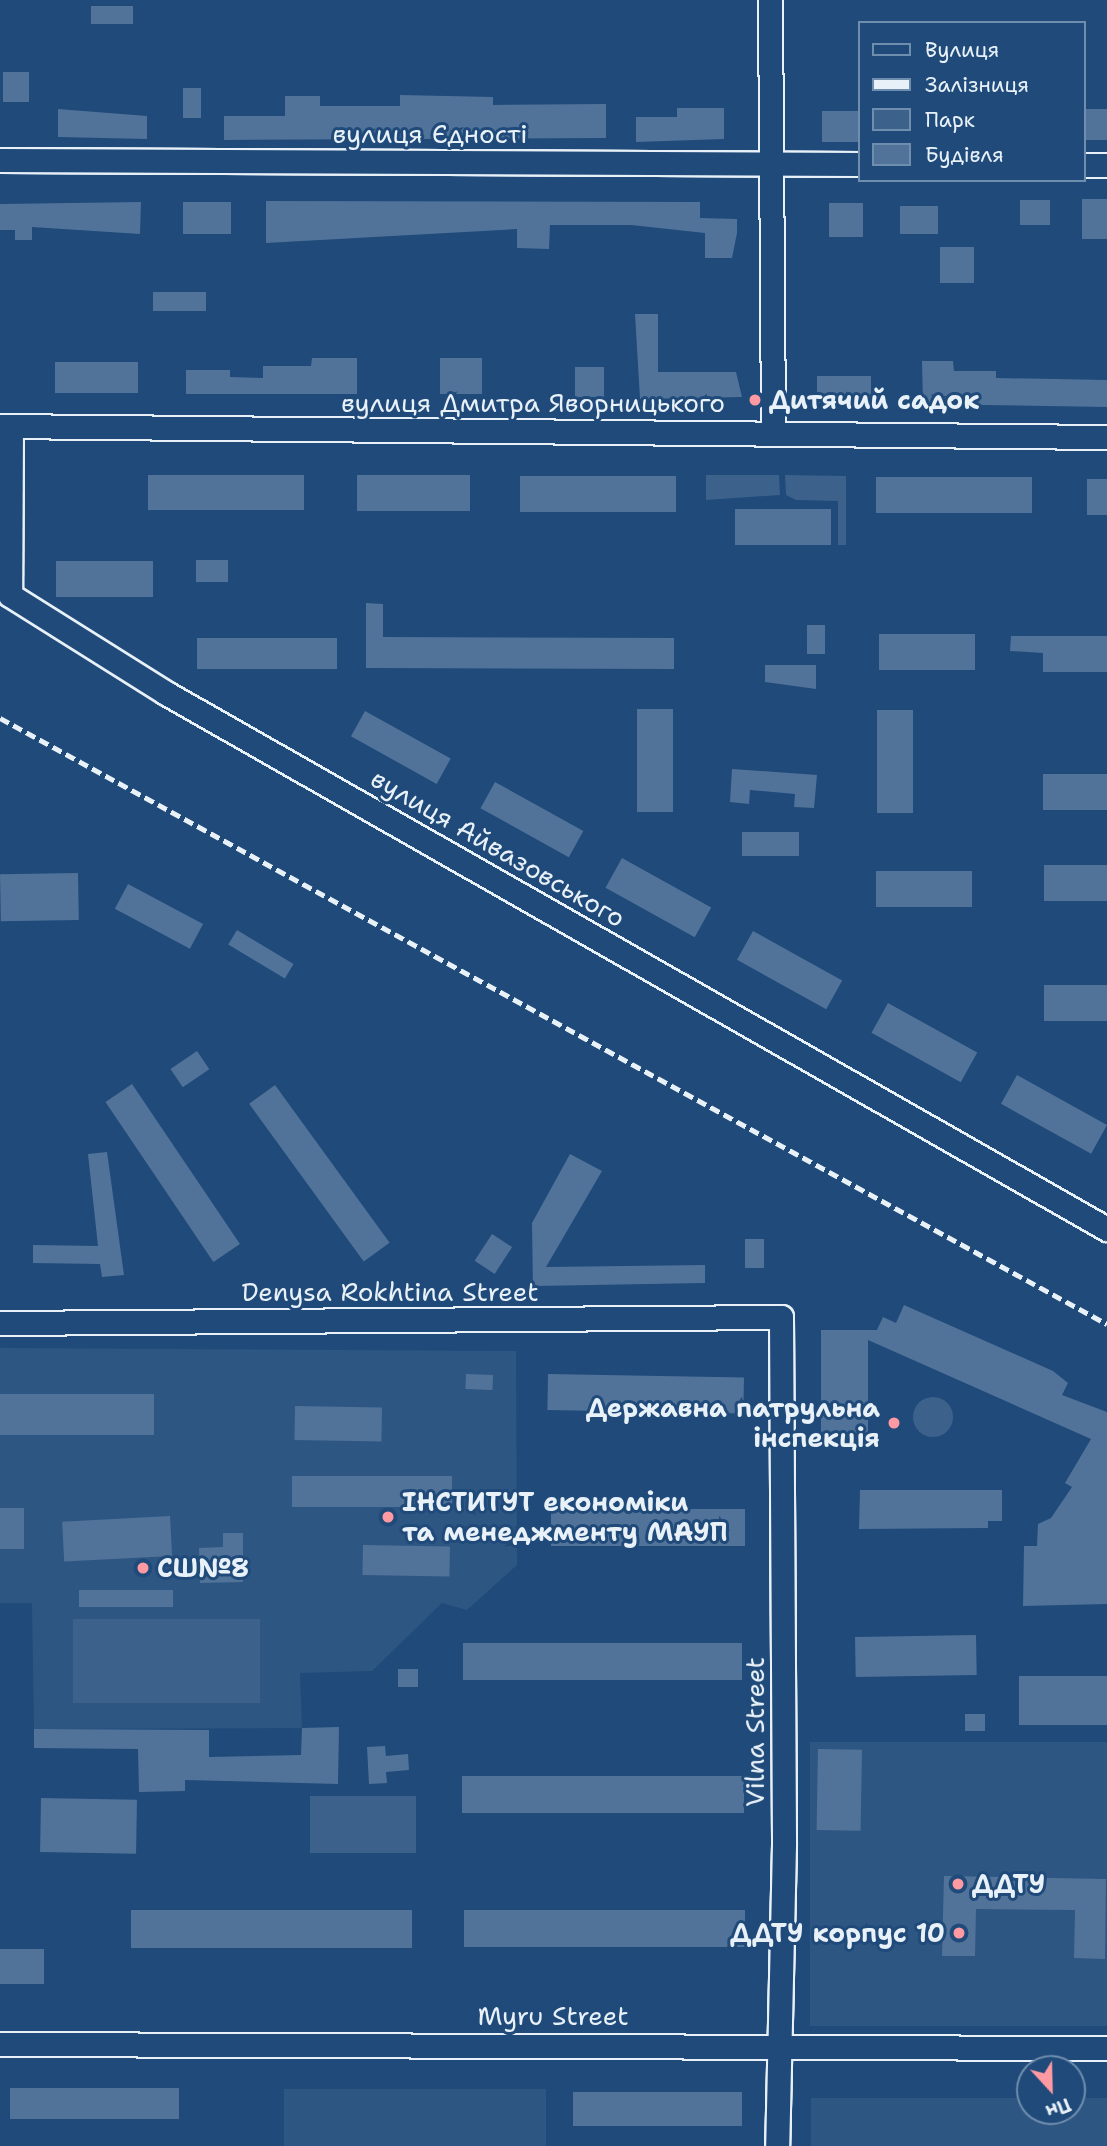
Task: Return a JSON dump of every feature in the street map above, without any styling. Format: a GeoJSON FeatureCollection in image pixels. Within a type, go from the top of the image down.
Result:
{"type":"FeatureCollection","features":[{"type":"Feature","properties":{"kind":"street"},"geometry":{"type":"LineString","coordinates":[[770,0],[766,163],[773,432]]}},
{"type":"Feature","properties":{"kind":"street","name":"вулиця Єдності"},"geometry":{"type":"LineString","coordinates":[[0,160],[858,164]]}},
{"type":"Feature","properties":{"kind":"street"},"geometry":{"type":"LineString","coordinates":[[1086,165],[1107,165]]}},
{"type":"Feature","properties":{"kind":"street","name":"вулиця Дмитра Яворницького"},"geometry":{"type":"LineString","coordinates":[[5,426],[1107,437]]}},
{"type":"Feature","properties":{"kind":"street","name":"вулиця Айвазовського"},"geometry":{"type":"LineString","coordinates":[[5,426],[10,595],[166,693],[1107,1229]]}},
{"type":"Feature","properties":{"kind":"street","name":"Denysa Rokhtina Street"},"geometry":{"type":"LineString","coordinates":[[0,1323],[781,1317]]}},
{"type":"Feature","properties":{"kind":"street","name":"Vilna Street"},"geometry":{"type":"LineString","coordinates":[[777,2146],[784,1845],[781,1317]]}},
{"type":"Feature","properties":{"kind":"street","name":"Myru Street"},"geometry":{"type":"LineString","coordinates":[[0,2044],[778,2044],[1107,2048]]}},
{"type":"Feature","properties":{"kind":"shaded area"},"geometry":{"type":"Polygon","coordinates":[[[0,1348],[516,1351],[517,1565],[467,1610],[442,1603],[372,1671],[300,1673],[302,1728],[34,1729],[32,1603],[0,1603],[0,1348]]]}},
{"type":"Feature","properties":{"kind":"shaded area","name":"ДДТУ"},"geometry":{"type":"Polygon","coordinates":[[[810,1742],[1107,1742],[1107,2026],[810,2026],[810,1742]]]}},
{"type":"Feature","properties":{"kind":"shaded area"},"geometry":{"type":"Polygon","coordinates":[[[284,2089],[546,2089],[546,2146],[284,2146],[284,2089]]]}},
{"type":"Feature","properties":{"kind":"shaded area"},"geometry":{"type":"Polygon","coordinates":[[[811,2098],[1016,2098],[1016,2125],[1086,2125],[1086,2098],[1107,2098],[1107,2146],[811,2146],[811,2098]]]}},
{"type":"Feature","properties":{"kind":"green space"},"geometry":{"type":"Polygon","coordinates":[[[706,475],[779,475],[780,495],[706,500],[706,475]]]}},
{"type":"Feature","properties":{"kind":"green space"},"geometry":{"type":"Polygon","coordinates":[[[785,475],[846,476],[846,545],[838,545],[838,501],[796,500],[786,495],[785,475]]]}},
{"type":"Feature","properties":{"kind":"green space"},"geometry":{"type":"Polygon","coordinates":[[[933,1397],[941,1398],[947,1403],[952,1409],[952,1425],[947,1431],[941,1436],[933,1437],[925,1436],[919,1431],[914,1425],[913,1417],[914,1409],[919,1403],[925,1398],[933,1397]]]}},
{"type":"Feature","properties":{"kind":"green space"},"geometry":{"type":"Polygon","coordinates":[[[73,1619],[260,1619],[260,1703],[73,1703],[73,1619]]]}},
{"type":"Feature","properties":{"kind":"green space"},"geometry":{"type":"Polygon","coordinates":[[[310,1796],[416,1796],[416,1853],[310,1853],[310,1796]]]}},
{"type":"Feature","properties":{"kind":"building"},"geometry":{"type":"Polygon","coordinates":[[[91,6],[133,6],[133,24],[91,24],[91,6]]]}},
{"type":"Feature","properties":{"kind":"building"},"geometry":{"type":"Polygon","coordinates":[[[3,72],[29,72],[29,102],[3,102],[3,72]]]}},
{"type":"Feature","properties":{"kind":"building"},"geometry":{"type":"Polygon","coordinates":[[[183,88],[201,88],[201,118],[183,118],[183,88]]]}},
{"type":"Feature","properties":{"kind":"building"},"geometry":{"type":"Polygon","coordinates":[[[400,95],[493,97],[493,105],[606,104],[606,138],[224,140],[224,116],[285,116],[285,96],[320,96],[320,106],[400,106],[400,95]]]}},
{"type":"Feature","properties":{"kind":"building"},"geometry":{"type":"Polygon","coordinates":[[[677,108],[724,108],[724,139],[636,142],[636,117],[677,117],[677,108]]]}},
{"type":"Feature","properties":{"kind":"building"},"geometry":{"type":"Polygon","coordinates":[[[58,109],[147,116],[147,139],[58,137],[58,109]]]}},
{"type":"Feature","properties":{"kind":"building"},"geometry":{"type":"Polygon","coordinates":[[[1086,109],[1107,109],[1107,140],[1086,140],[1086,109]]]}},
{"type":"Feature","properties":{"kind":"building"},"geometry":{"type":"Polygon","coordinates":[[[822,111],[858,111],[858,142],[822,142],[822,111]]]}},
{"type":"Feature","properties":{"kind":"building"},"geometry":{"type":"Polygon","coordinates":[[[1082,199],[1107,199],[1107,239],[1082,239],[1082,199]]]}},
{"type":"Feature","properties":{"kind":"building"},"geometry":{"type":"Polygon","coordinates":[[[1020,200],[1050,200],[1050,225],[1020,225],[1020,200]]]}},
{"type":"Feature","properties":{"kind":"building"},"geometry":{"type":"Polygon","coordinates":[[[266,201],[700,202],[700,218],[737,219],[737,233],[732,258],[705,258],[705,233],[631,225],[550,225],[549,249],[517,248],[517,229],[266,243],[266,201]]]}},
{"type":"Feature","properties":{"kind":"building"},"geometry":{"type":"Polygon","coordinates":[[[141,202],[140,234],[32,227],[32,240],[15,240],[15,230],[0,230],[0,204],[141,202]]]}},
{"type":"Feature","properties":{"kind":"building"},"geometry":{"type":"Polygon","coordinates":[[[183,202],[231,202],[231,234],[183,234],[183,202]]]}},
{"type":"Feature","properties":{"kind":"building"},"geometry":{"type":"Polygon","coordinates":[[[829,203],[863,203],[863,237],[829,237],[829,203]]]}},
{"type":"Feature","properties":{"kind":"building"},"geometry":{"type":"Polygon","coordinates":[[[900,206],[938,206],[938,234],[900,234],[900,206]]]}},
{"type":"Feature","properties":{"kind":"building"},"geometry":{"type":"Polygon","coordinates":[[[940,247],[974,247],[974,283],[940,283],[940,247]]]}},
{"type":"Feature","properties":{"kind":"building"},"geometry":{"type":"Polygon","coordinates":[[[153,292],[206,292],[206,311],[153,311],[153,292]]]}},
{"type":"Feature","properties":{"kind":"building"},"geometry":{"type":"Polygon","coordinates":[[[635,314],[658,314],[658,372],[736,372],[742,397],[640,399],[635,314]]]}},
{"type":"Feature","properties":{"kind":"building"},"geometry":{"type":"Polygon","coordinates":[[[312,358],[357,358],[357,394],[186,394],[186,370],[230,370],[230,377],[263,378],[263,366],[311,366],[312,358]]]}},
{"type":"Feature","properties":{"kind":"building"},"geometry":{"type":"Polygon","coordinates":[[[440,358],[482,358],[482,394],[440,394],[440,358]]]}},
{"type":"Feature","properties":{"kind":"building"},"geometry":{"type":"Polygon","coordinates":[[[922,361],[953,361],[954,371],[996,371],[996,378],[1107,380],[1107,407],[923,404],[922,361]]]}},
{"type":"Feature","properties":{"kind":"building"},"geometry":{"type":"Polygon","coordinates":[[[55,362],[138,362],[138,393],[55,393],[55,362]]]}},
{"type":"Feature","properties":{"kind":"building"},"geometry":{"type":"Polygon","coordinates":[[[575,367],[604,367],[604,397],[575,397],[575,367]]]}},
{"type":"Feature","properties":{"kind":"building"},"geometry":{"type":"Polygon","coordinates":[[[817,376],[871,376],[871,403],[817,403],[817,376]]]}},
{"type":"Feature","properties":{"kind":"building"},"geometry":{"type":"Polygon","coordinates":[[[148,475],[304,475],[304,510],[148,510],[148,475]]]}},
{"type":"Feature","properties":{"kind":"building"},"geometry":{"type":"Polygon","coordinates":[[[357,475],[470,475],[470,511],[357,511],[357,475]]]}},
{"type":"Feature","properties":{"kind":"building"},"geometry":{"type":"Polygon","coordinates":[[[520,476],[676,476],[676,512],[520,512],[520,476]]]}},
{"type":"Feature","properties":{"kind":"building"},"geometry":{"type":"Polygon","coordinates":[[[876,477],[1032,477],[1032,513],[876,513],[876,477]]]}},
{"type":"Feature","properties":{"kind":"building"},"geometry":{"type":"Polygon","coordinates":[[[1087,479],[1107,479],[1107,515],[1087,515],[1087,479]]]}},
{"type":"Feature","properties":{"kind":"building"},"geometry":{"type":"Polygon","coordinates":[[[735,509],[831,509],[831,545],[735,545],[735,509]]]}},
{"type":"Feature","properties":{"kind":"building"},"geometry":{"type":"Polygon","coordinates":[[[196,560],[228,560],[228,582],[196,582],[196,560]]]}},
{"type":"Feature","properties":{"kind":"building"},"geometry":{"type":"Polygon","coordinates":[[[56,561],[153,561],[153,597],[56,597],[56,561]]]}},
{"type":"Feature","properties":{"kind":"building"},"geometry":{"type":"Polygon","coordinates":[[[366,603],[383,604],[383,637],[674,638],[674,669],[366,668],[366,603]]]}},
{"type":"Feature","properties":{"kind":"building"},"geometry":{"type":"Polygon","coordinates":[[[807,625],[825,625],[825,654],[807,654],[807,625]]]}},
{"type":"Feature","properties":{"kind":"building"},"geometry":{"type":"Polygon","coordinates":[[[879,634],[975,634],[975,670],[879,670],[879,634]]]}},
{"type":"Feature","properties":{"kind":"building"},"geometry":{"type":"Polygon","coordinates":[[[1011,636],[1107,636],[1107,672],[1043,672],[1043,653],[1010,651],[1011,636]]]}},
{"type":"Feature","properties":{"kind":"building"},"geometry":{"type":"Polygon","coordinates":[[[197,638],[337,638],[337,669],[197,669],[197,638]]]}},
{"type":"Feature","properties":{"kind":"building"},"geometry":{"type":"Polygon","coordinates":[[[765,665],[816,665],[816,689],[765,682],[765,665]]]}},
{"type":"Feature","properties":{"kind":"building"},"geometry":{"type":"Polygon","coordinates":[[[637,709],[673,709],[673,812],[637,812],[637,709]]]}},
{"type":"Feature","properties":{"kind":"building"},"geometry":{"type":"Polygon","coordinates":[[[877,710],[913,710],[913,813],[877,813],[877,710]]]}},
{"type":"Feature","properties":{"kind":"building"},"geometry":{"type":"Polygon","coordinates":[[[365,711],[451,759],[437,784],[351,736],[365,711]]]}},
{"type":"Feature","properties":{"kind":"building"},"geometry":{"type":"Polygon","coordinates":[[[732,769],[817,775],[814,808],[794,807],[795,794],[750,790],[749,804],[730,802],[732,769]]]}},
{"type":"Feature","properties":{"kind":"building"},"geometry":{"type":"Polygon","coordinates":[[[1043,774],[1107,774],[1107,810],[1043,810],[1043,774]]]}},
{"type":"Feature","properties":{"kind":"building"},"geometry":{"type":"Polygon","coordinates":[[[495,782],[583,831],[569,857],[480,808],[495,782]]]}},
{"type":"Feature","properties":{"kind":"building"},"geometry":{"type":"Polygon","coordinates":[[[742,832],[799,832],[799,856],[742,856],[742,832]]]}},
{"type":"Feature","properties":{"kind":"building"},"geometry":{"type":"Polygon","coordinates":[[[622,858],[711,907],[695,937],[606,888],[622,858]]]}},
{"type":"Feature","properties":{"kind":"building"},"geometry":{"type":"Polygon","coordinates":[[[1044,865],[1107,865],[1107,901],[1044,901],[1044,865]]]}},
{"type":"Feature","properties":{"kind":"building"},"geometry":{"type":"Polygon","coordinates":[[[876,871],[972,871],[972,907],[876,907],[876,871]]]}},
{"type":"Feature","properties":{"kind":"building"},"geometry":{"type":"Polygon","coordinates":[[[78,873],[79,920],[1,921],[0,874],[78,873]]]}},
{"type":"Feature","properties":{"kind":"building"},"geometry":{"type":"Polygon","coordinates":[[[128,884],[203,924],[190,949],[115,909],[128,884]]]}},
{"type":"Feature","properties":{"kind":"building"},"geometry":{"type":"Polygon","coordinates":[[[237,930],[294,964],[285,979],[228,945],[237,930]]]}},
{"type":"Feature","properties":{"kind":"building"},"geometry":{"type":"Polygon","coordinates":[[[753,931],[842,980],[826,1009],[737,960],[753,931]]]}},
{"type":"Feature","properties":{"kind":"building"},"geometry":{"type":"Polygon","coordinates":[[[1044,985],[1107,985],[1107,1021],[1044,1021],[1044,985]]]}},
{"type":"Feature","properties":{"kind":"building"},"geometry":{"type":"Polygon","coordinates":[[[888,1003],[977,1052],[961,1082],[872,1033],[888,1003]]]}},
{"type":"Feature","properties":{"kind":"building"},"geometry":{"type":"Polygon","coordinates":[[[197,1051],[209,1069],[183,1087],[170,1069],[197,1051]]]}},
{"type":"Feature","properties":{"kind":"building"},"geometry":{"type":"Polygon","coordinates":[[[1017,1075],[1107,1125],[1091,1154],[1001,1104],[1017,1075]]]}},
{"type":"Feature","properties":{"kind":"building"},"geometry":{"type":"Polygon","coordinates":[[[132,1084],[240,1244],[213,1262],[105,1102],[132,1084]]]}},
{"type":"Feature","properties":{"kind":"building"},"geometry":{"type":"Polygon","coordinates":[[[275,1085],[390,1243],[364,1262],[249,1104],[275,1085]]]}},
{"type":"Feature","properties":{"kind":"building"},"geometry":{"type":"Polygon","coordinates":[[[107,1152],[124,1275],[102,1277],[100,1264],[33,1263],[33,1245],[98,1246],[88,1154],[107,1152]]]}},
{"type":"Feature","properties":{"kind":"building"},"geometry":{"type":"Polygon","coordinates":[[[570,1154],[602,1171],[546,1267],[705,1265],[705,1283],[536,1286],[533,1291],[532,1223],[570,1154]]]}},
{"type":"Feature","properties":{"kind":"building"},"geometry":{"type":"Polygon","coordinates":[[[492,1234],[512,1247],[495,1274],[475,1261],[492,1234]]]}},
{"type":"Feature","properties":{"kind":"building"},"geometry":{"type":"Polygon","coordinates":[[[745,1239],[764,1239],[764,1268],[745,1268],[745,1239]]]}},
{"type":"Feature","properties":{"kind":"building"},"geometry":{"type":"Polygon","coordinates":[[[904,1305],[1053,1371],[1068,1383],[1062,1395],[1107,1412],[1107,1604],[1023,1606],[1024,1546],[1037,1546],[1038,1524],[1051,1518],[1072,1487],[1065,1483],[1091,1439],[868,1340],[868,1436],[821,1437],[821,1330],[877,1330],[883,1317],[896,1323],[904,1305]]]}},
{"type":"Feature","properties":{"kind":"building"},"geometry":{"type":"Polygon","coordinates":[[[466,1374],[493,1375],[492,1390],[465,1389],[466,1374]]]}},
{"type":"Feature","properties":{"kind":"building"},"geometry":{"type":"Polygon","coordinates":[[[548,1374],[744,1377],[743,1413],[547,1410],[548,1374]]]}},
{"type":"Feature","properties":{"kind":"building"},"geometry":{"type":"Polygon","coordinates":[[[0,1394],[154,1394],[154,1435],[0,1435],[0,1394]]]}},
{"type":"Feature","properties":{"kind":"building"},"geometry":{"type":"Polygon","coordinates":[[[295,1406],[382,1408],[381,1442],[294,1440],[295,1406]]]}},
{"type":"Feature","properties":{"kind":"building"},"geometry":{"type":"Polygon","coordinates":[[[292,1476],[452,1476],[452,1507],[292,1507],[292,1476]]]}},
{"type":"Feature","properties":{"kind":"building"},"geometry":{"type":"Polygon","coordinates":[[[860,1490],[1002,1490],[1002,1521],[988,1521],[988,1528],[859,1529],[860,1490]]]}},
{"type":"Feature","properties":{"kind":"building"},"geometry":{"type":"Polygon","coordinates":[[[0,1508],[24,1508],[24,1549],[0,1549],[0,1508]]]}},
{"type":"Feature","properties":{"kind":"building"},"geometry":{"type":"Polygon","coordinates":[[[551,1509],[745,1509],[745,1546],[551,1546],[551,1509]]]}},
{"type":"Feature","properties":{"kind":"building"},"geometry":{"type":"Polygon","coordinates":[[[170,1516],[172,1556],[64,1562],[62,1522],[170,1516]]]}},
{"type":"Feature","properties":{"kind":"building"},"geometry":{"type":"Polygon","coordinates":[[[223,1533],[243,1533],[243,1582],[200,1583],[199,1548],[223,1547],[223,1533]]]}},
{"type":"Feature","properties":{"kind":"building"},"geometry":{"type":"Polygon","coordinates":[[[363,1545],[450,1547],[449,1577],[362,1575],[363,1545]]]}},
{"type":"Feature","properties":{"kind":"building"},"geometry":{"type":"Polygon","coordinates":[[[79,1590],[173,1590],[173,1607],[79,1607],[79,1590]]]}},
{"type":"Feature","properties":{"kind":"building"},"geometry":{"type":"Polygon","coordinates":[[[976,1635],[977,1675],[856,1677],[855,1637],[976,1635]]]}},
{"type":"Feature","properties":{"kind":"building"},"geometry":{"type":"Polygon","coordinates":[[[463,1643],[742,1643],[742,1680],[463,1680],[463,1643]]]}},
{"type":"Feature","properties":{"kind":"building"},"geometry":{"type":"Polygon","coordinates":[[[398,1669],[418,1669],[418,1687],[398,1687],[398,1669]]]}},
{"type":"Feature","properties":{"kind":"building"},"geometry":{"type":"Polygon","coordinates":[[[1019,1676],[1107,1676],[1107,1725],[1019,1725],[1019,1676]]]}},
{"type":"Feature","properties":{"kind":"building"},"geometry":{"type":"Polygon","coordinates":[[[965,1714],[985,1714],[985,1731],[965,1731],[965,1714]]]}},
{"type":"Feature","properties":{"kind":"building"},"geometry":{"type":"Polygon","coordinates":[[[339,1727],[338,1784],[185,1780],[185,1791],[139,1792],[138,1749],[34,1748],[34,1729],[209,1730],[209,1757],[301,1755],[302,1728],[339,1727]]]}},
{"type":"Feature","properties":{"kind":"building"},"geometry":{"type":"Polygon","coordinates":[[[385,1746],[386,1756],[408,1754],[409,1770],[386,1772],[387,1783],[369,1784],[367,1747],[385,1746]]]}},
{"type":"Feature","properties":{"kind":"building"},"geometry":{"type":"Polygon","coordinates":[[[818,1749],[862,1750],[861,1831],[817,1830],[818,1749]]]}},
{"type":"Feature","properties":{"kind":"building"},"geometry":{"type":"Polygon","coordinates":[[[462,1776],[744,1776],[744,1813],[462,1813],[462,1776]]]}},
{"type":"Feature","properties":{"kind":"building"},"geometry":{"type":"Polygon","coordinates":[[[41,1798],[137,1800],[136,1854],[40,1852],[41,1798]]]}},
{"type":"Feature","properties":{"kind":"building","name":"ДДТУ корпус 10"},"geometry":{"type":"Polygon","coordinates":[[[944,1876],[1106,1879],[1105,1959],[1074,1958],[1075,1910],[976,1909],[975,1956],[942,1956],[944,1876]]]}},
{"type":"Feature","properties":{"kind":"building"},"geometry":{"type":"Polygon","coordinates":[[[131,1910],[412,1910],[412,1948],[131,1948],[131,1910]]]}},
{"type":"Feature","properties":{"kind":"building"},"geometry":{"type":"Polygon","coordinates":[[[464,1910],[745,1910],[745,1947],[464,1947],[464,1910]]]}},
{"type":"Feature","properties":{"kind":"building"},"geometry":{"type":"Polygon","coordinates":[[[0,1949],[44,1949],[44,1984],[0,1984],[0,1949]]]}},
{"type":"Feature","properties":{"kind":"building"},"geometry":{"type":"Polygon","coordinates":[[[10,2088],[179,2088],[179,2119],[10,2119],[10,2088]]]}},
{"type":"Feature","properties":{"kind":"building"},"geometry":{"type":"Polygon","coordinates":[[[573,2092],[742,2092],[742,2126],[573,2126],[573,2092]]]}},
{"type":"Feature","properties":{"kind":"railway"},"geometry":{"type":"LineString","coordinates":[[0,718],[1107,1324]]}},
{"type":"Feature","properties":{"kind":"place","name":"Дитячий садок"},"geometry":{"type":"Point","coordinates":[755,400]}},
{"type":"Feature","properties":{"kind":"place","name":"Державна патрульна інспекція"},"geometry":{"type":"Point","coordinates":[894,1423]}},
{"type":"Feature","properties":{"kind":"place","name":"ІНСТИТУТ економіки та менеджменту МАУП"},"geometry":{"type":"Point","coordinates":[388,1517]}},
{"type":"Feature","properties":{"kind":"place","name":"СШ№8"},"geometry":{"type":"Point","coordinates":[143,1568]}},
{"type":"Feature","properties":{"kind":"place","name":"ДДТУ"},"geometry":{"type":"Point","coordinates":[958,1884]}},
{"type":"Feature","properties":{"kind":"place","name":"ДДТУ корпус 10"},"geometry":{"type":"Point","coordinates":[959,1933]}}]}
